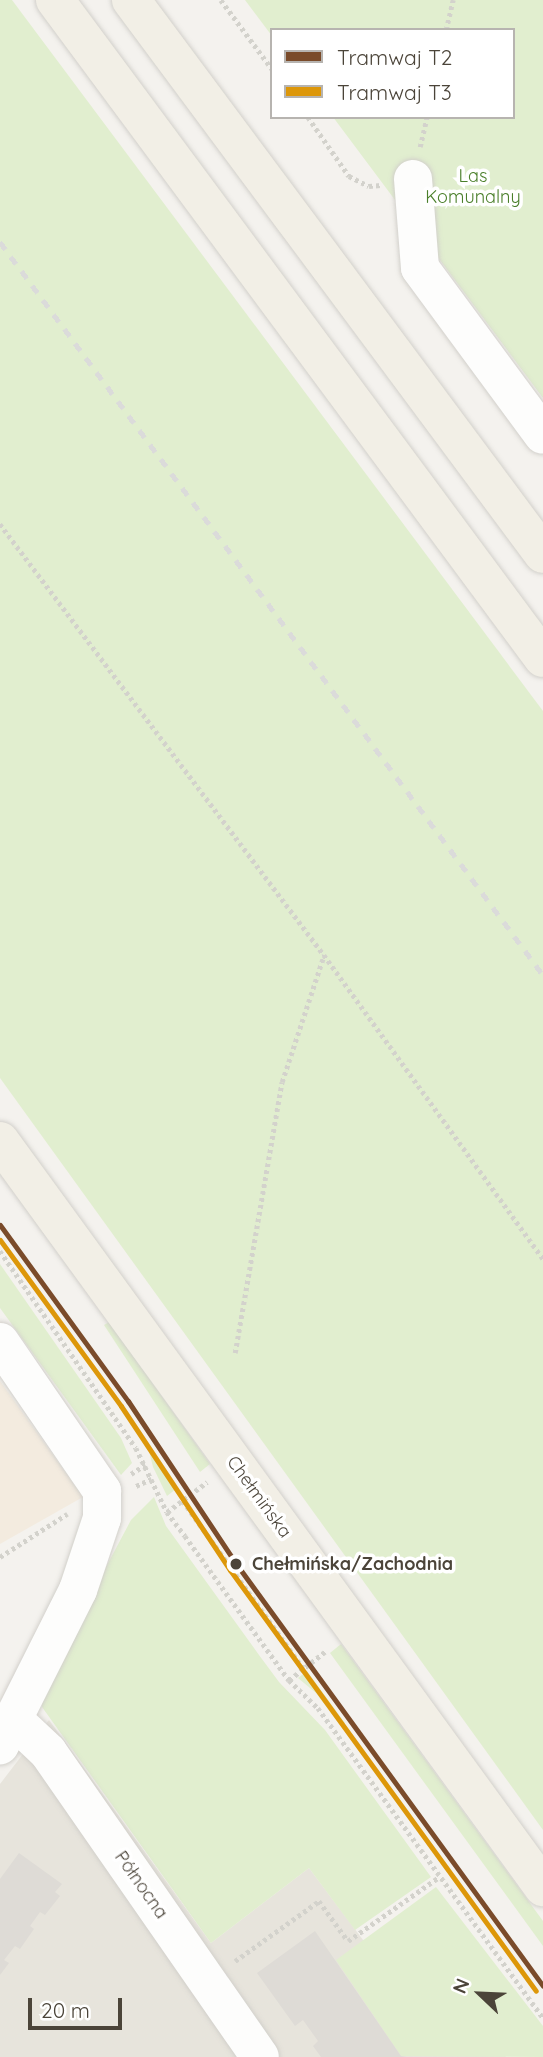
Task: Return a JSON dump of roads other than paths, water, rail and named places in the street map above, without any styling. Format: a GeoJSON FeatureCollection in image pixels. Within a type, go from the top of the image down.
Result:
{"type":"FeatureCollection","features":[{"type":"Feature","properties":{"kind":"main road"},"geometry":{"type":"LineString","coordinates":[[55,0],[543,658]]}},
{"type":"Feature","properties":{"kind":"main road"},"geometry":{"type":"LineString","coordinates":[[131,0],[543,554]]}},
{"type":"Feature","properties":{"kind":"main road","name":"Chełmińska"},"geometry":{"type":"LineString","coordinates":[[0,1141],[543,1887]]}},
{"type":"Feature","properties":{"kind":"street"},"geometry":{"type":"LineString","coordinates":[[413,178],[420,268],[543,435]]}},
{"type":"Feature","properties":{"kind":"street"},"geometry":{"type":"LineString","coordinates":[[0,1342],[102,1491],[102,1518],[78,1590],[7,1732]]}},
{"type":"Feature","properties":{"kind":"street","name":"Północna"},"geometry":{"type":"LineString","coordinates":[[7,1732],[48,1752],[260,2057]]}},
{"type":"Feature","properties":{"kind":"railway"},"geometry":{"type":"LineString","coordinates":[[0,242],[543,975]]}},
{"type":"Feature","properties":{"kind":"tram line","name":"T2"},"geometry":{"type":"LineString","coordinates":[[0,1225],[128,1401],[237,1565],[543,1986]]}},
{"type":"Feature","properties":{"kind":"tram line","name":"T3"},"geometry":{"type":"LineString","coordinates":[[0,1240],[121,1406],[230,1570],[536,1991]]}},
{"type":"Feature","properties":{"kind":"place","name":"Chełmińska/Zachodnia"},"geometry":{"type":"Point","coordinates":[236,1564]}},
{"type":"Feature","properties":{"kind":"park label","name":"Las Komunalny"},"geometry":{"type":"Point","coordinates":[473,187]}}]}
